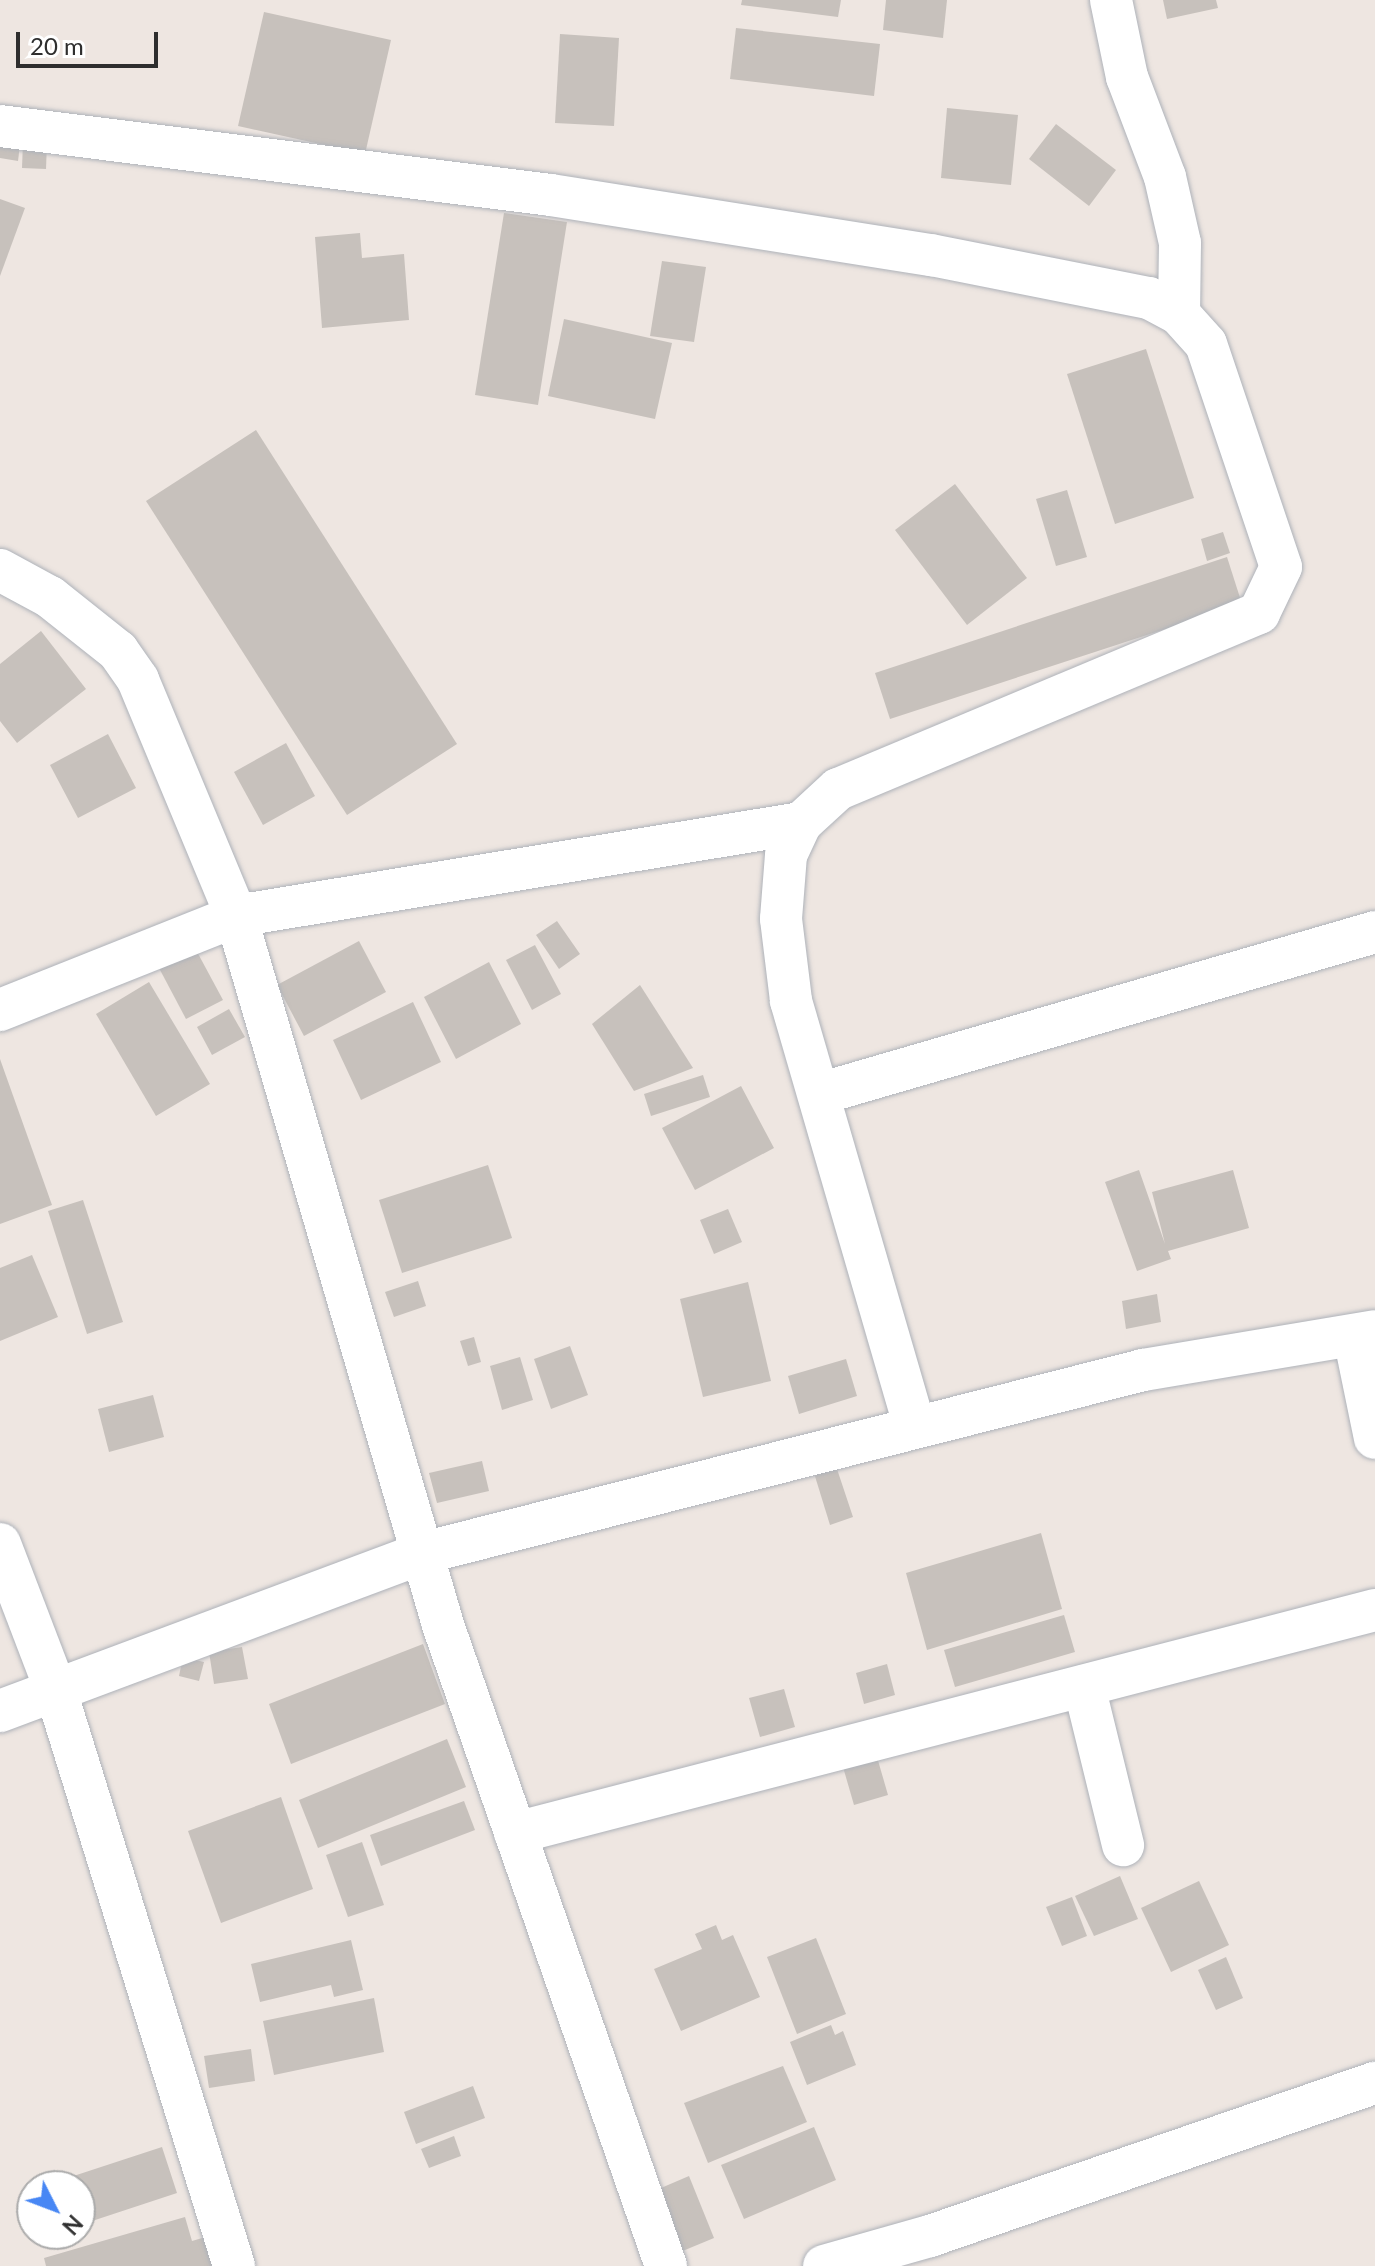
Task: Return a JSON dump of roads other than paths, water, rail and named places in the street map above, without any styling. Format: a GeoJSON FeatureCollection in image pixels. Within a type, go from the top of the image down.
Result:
{"type":"FeatureCollection","features":[{"type":"Feature","properties":{"kind":"street"},"geometry":{"type":"LineString","coordinates":[[1111,0],[1127,77],[1165,177],[1180,243],[1179,314]]}},
{"type":"Feature","properties":{"kind":"street"},"geometry":{"type":"LineString","coordinates":[[0,126],[627,207],[978,264],[1149,298],[1179,314],[1206,344],[1274,536],[1281,567],[1259,613],[838,789],[801,823],[786,855],[781,919],[791,1001],[914,1425]]}},
{"type":"Feature","properties":{"kind":"street"},"geometry":{"type":"LineString","coordinates":[[0,570],[50,597],[118,651],[138,680],[236,916],[443,1625],[666,2266]]}},
{"type":"Feature","properties":{"kind":"street"},"geometry":{"type":"LineString","coordinates":[[0,1010],[236,916],[801,823]]}},
{"type":"Feature","properties":{"kind":"street"},"geometry":{"type":"LineString","coordinates":[[819,1094],[1375,932]]}},
{"type":"Feature","properties":{"kind":"street"},"geometry":{"type":"LineString","coordinates":[[0,1711],[423,1553],[914,1425],[1143,1370],[1364,1333],[1375,1438]]}},
{"type":"Feature","properties":{"kind":"street"},"geometry":{"type":"LineString","coordinates":[[0,1544],[55,1688],[234,2266]]}},
{"type":"Feature","properties":{"kind":"street"},"geometry":{"type":"LineString","coordinates":[[515,1833],[1375,1610]]}},
{"type":"Feature","properties":{"kind":"street"},"geometry":{"type":"LineString","coordinates":[[1084,1686],[1123,1845]]}},
{"type":"Feature","properties":{"kind":"street"},"geometry":{"type":"LineString","coordinates":[[824,2266],[930,2236],[1375,2083]]}}]}
